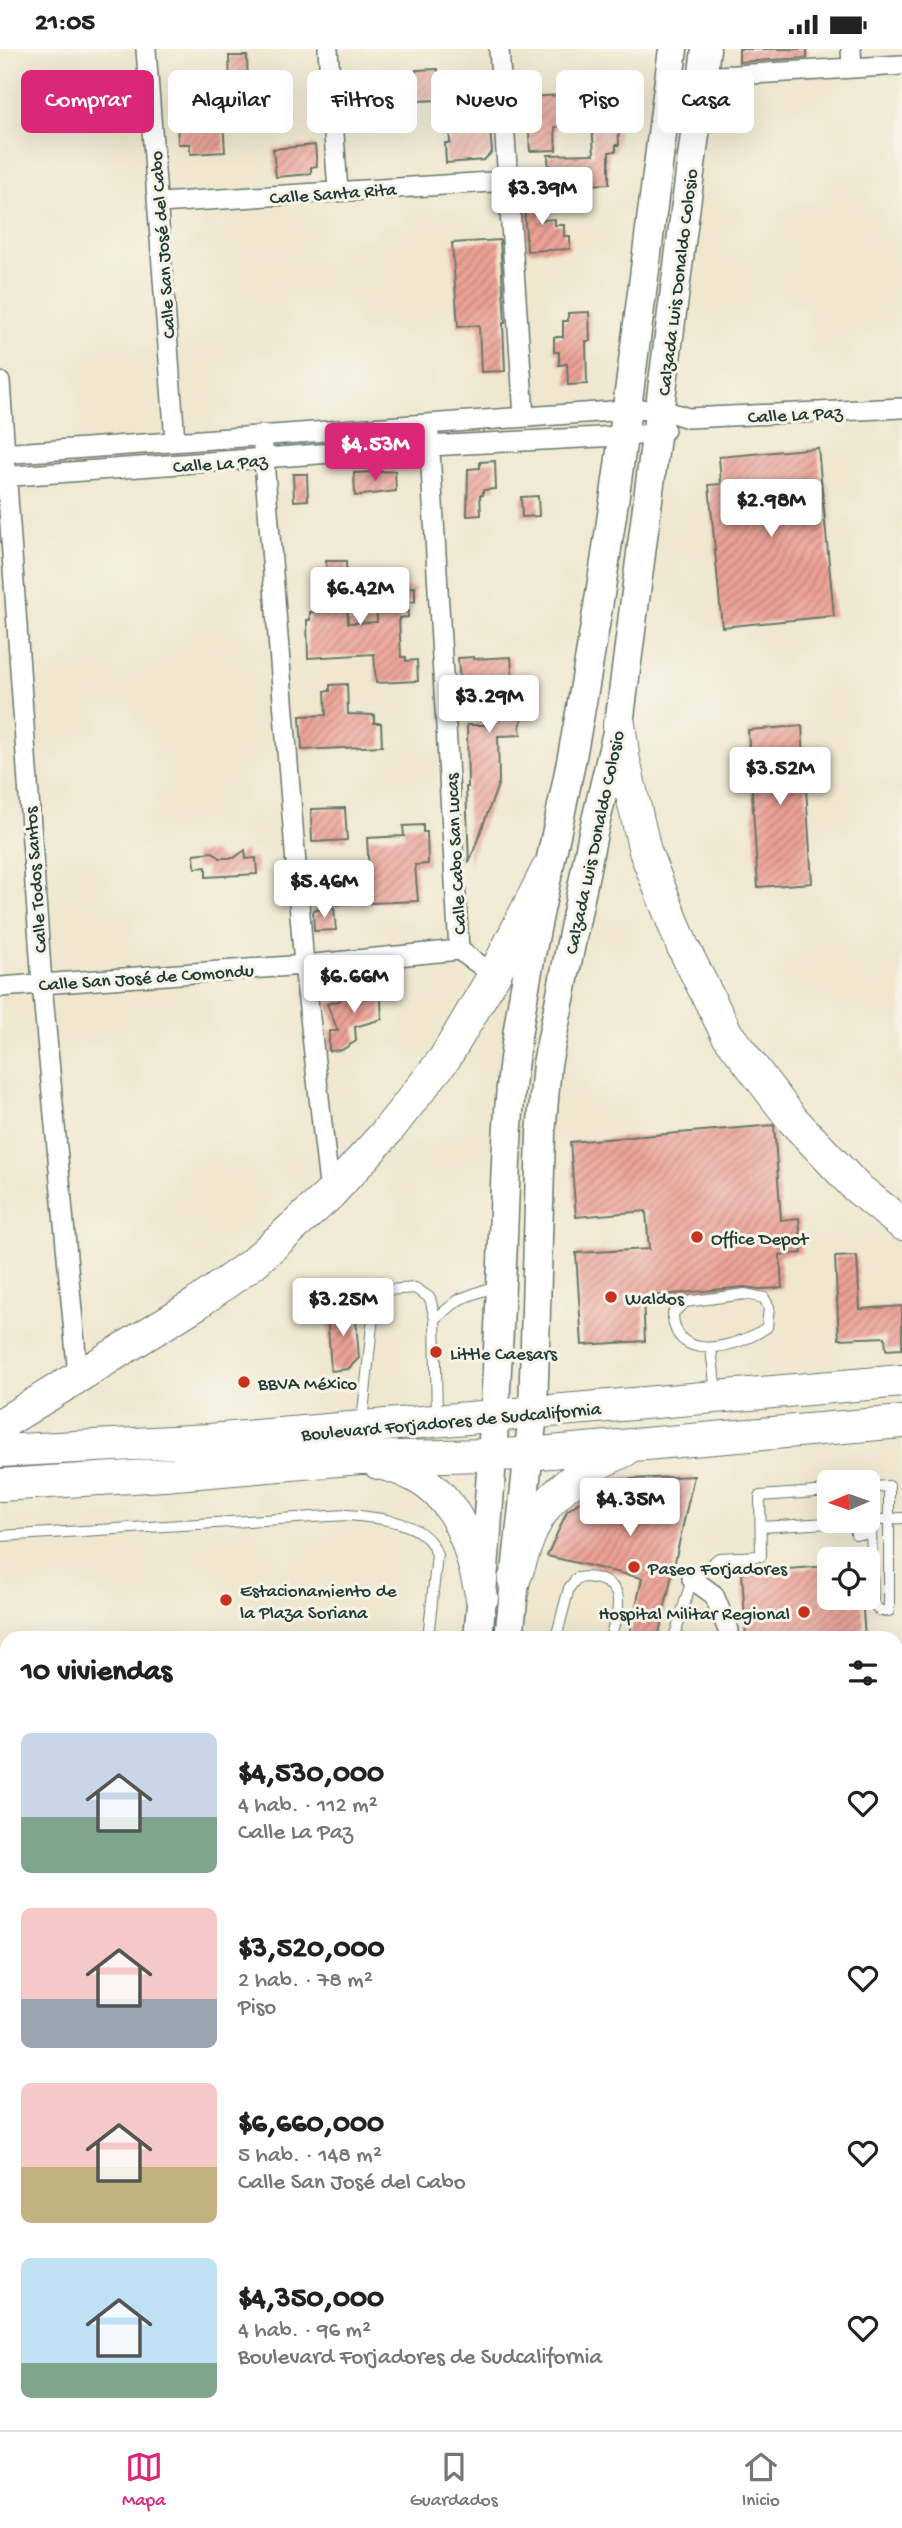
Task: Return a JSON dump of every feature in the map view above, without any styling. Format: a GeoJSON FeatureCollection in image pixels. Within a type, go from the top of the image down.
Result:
{"type":"FeatureCollection","features":[{"type":"Feature","properties":{"kind":"main road","name":"Calzada Luis Donaldo Colosio"},"geometry":{"type":"LineString","coordinates":[[479,1631],[495,1416],[507,1136],[514,1056],[526,977],[576,737],[624,423],[673,49]]}},
{"type":"Feature","properties":{"kind":"main road","name":"Calzada Luis Donaldo Colosio"},"geometry":{"type":"LineString","coordinates":[[703,70],[706,49]]}},
{"type":"Feature","properties":{"kind":"main road","name":"Calzada Luis Donaldo Colosio"},"geometry":{"type":"LineString","coordinates":[[510,1631],[533,1413],[541,1134],[547,1065],[590,847],[619,724],[695,133]]}},
{"type":"Feature","properties":{"kind":"main road"},"geometry":{"type":"LineString","coordinates":[[619,724],[624,761],[645,851],[682,945],[727,1034],[792,1119],[856,1187],[902,1224]]}},
{"type":"Feature","properties":{"kind":"main road"},"geometry":{"type":"LineString","coordinates":[[52,1482],[57,1478],[60,1469],[54,1462],[2,1442],[78,1376],[207,1296],[252,1264],[330,1194],[384,1135],[445,1058],[494,975],[547,870]]}},
{"type":"Feature","properties":{"kind":"main road"},"geometry":{"type":"LineString","coordinates":[[898,1381],[899,1422]]}},
{"type":"Feature","properties":{"kind":"main road","name":"Boulevard Forjadores de Sudcalifornia"},"geometry":{"type":"LineString","coordinates":[[2,1442],[210,1440],[898,1381]]}},
{"type":"Feature","properties":{"kind":"main road","name":"Boulevard Forjadores de Sudcalifornia"},"geometry":{"type":"LineString","coordinates":[[0,1485],[164,1475],[360,1458],[527,1454],[899,1422]]}},
{"type":"Feature","properties":{"kind":"main road"},"geometry":{"type":"LineString","coordinates":[[164,1475],[153,1463],[153,1457],[157,1453],[210,1440]]}},
{"type":"Feature","properties":{"kind":"main road"},"geometry":{"type":"LineString","coordinates":[[514,1580],[532,1529],[554,1497],[595,1463],[641,1444]]}},
{"type":"Feature","properties":{"kind":"main road"},"geometry":{"type":"LineString","coordinates":[[360,1458],[400,1468],[433,1487],[454,1511],[471,1552],[482,1598]]}},
{"type":"Feature","properties":{"kind":"street","name":"Calle San José del Cabo"},"geometry":{"type":"LineString","coordinates":[[146,49],[175,441]]}},
{"type":"Feature","properties":{"kind":"street"},"geometry":{"type":"LineString","coordinates":[[328,49],[338,191]]}},
{"type":"Feature","properties":{"kind":"street"},"geometry":{"type":"LineString","coordinates":[[499,49],[524,417]]}},
{"type":"Feature","properties":{"kind":"street"},"geometry":{"type":"LineString","coordinates":[[754,71],[852,59],[902,65]]}},
{"type":"Feature","properties":{"kind":"street","name":"Calle Santa Rita"},"geometry":{"type":"LineString","coordinates":[[159,203],[507,181]]}},
{"type":"Feature","properties":{"kind":"street","name":"Calle Todos Santos"},"geometry":{"type":"LineString","coordinates":[[0,382],[3,477],[42,984],[78,1376]]}},
{"type":"Feature","properties":{"kind":"street","name":"Calle La Paz"},"geometry":{"type":"LineString","coordinates":[[3,477],[430,446],[688,418],[902,408]]}},
{"type":"Feature","properties":{"kind":"street","name":"Calle La Paz"},"geometry":{"type":"LineString","coordinates":[[2,454],[524,417],[624,423]]}},
{"type":"Feature","properties":{"kind":"street","name":"Calle Cabo San Lucas"},"geometry":{"type":"LineString","coordinates":[[428,423],[459,950]]}},
{"type":"Feature","properties":{"kind":"street"},"geometry":{"type":"LineString","coordinates":[[262,435],[304,965],[330,1194]]}},
{"type":"Feature","properties":{"kind":"street"},"geometry":{"type":"LineString","coordinates":[[459,950],[494,975]]}},
{"type":"Feature","properties":{"kind":"street","name":"Calle San José de Comondu"},"geometry":{"type":"LineString","coordinates":[[0,988],[304,965],[459,950]]}},
{"type":"Feature","properties":{"kind":"street"},"geometry":{"type":"LineString","coordinates":[[692,1579],[714,1595],[728,1631]]}},
{"type":"Feature","properties":{"kind":"lane"},"geometry":{"type":"LineString","coordinates":[[435,1319],[460,1299],[501,1284]]}},
{"type":"Feature","properties":{"kind":"lane"},"geometry":{"type":"LineString","coordinates":[[362,1427],[376,1302],[387,1290],[415,1288],[430,1298],[435,1319],[437,1421]]}},
{"type":"Feature","properties":{"kind":"lane"},"geometry":{"type":"LineString","coordinates":[[745,1294],[764,1298],[769,1307],[767,1327],[753,1338],[711,1348],[692,1345],[678,1337],[673,1324],[673,1313],[685,1303],[745,1294]]}},
{"type":"Feature","properties":{"kind":"lane"},"geometry":{"type":"LineString","coordinates":[[711,1348],[717,1397]]}},
{"type":"Feature","properties":{"kind":"lane"},"geometry":{"type":"LineString","coordinates":[[856,1533],[872,1534],[873,1603],[880,1611],[889,1611],[889,1486],[880,1486]]}},
{"type":"Feature","properties":{"kind":"lane"},"geometry":{"type":"LineString","coordinates":[[676,1631],[692,1579],[719,1558],[761,1556],[760,1496],[817,1492]]}},
{"type":"Feature","properties":{"kind":"lane"},"geometry":{"type":"LineString","coordinates":[[0,1536],[347,1515],[393,1520],[428,1537],[437,1555],[429,1631]]}},
{"type":"Feature","properties":{"kind":"lane"},"geometry":{"type":"LineString","coordinates":[[880,1520],[902,1518]]}},
{"type":"Feature","properties":{"kind":"lane"},"geometry":{"type":"LineString","coordinates":[[761,1527],[817,1523]]}},
{"type":"Feature","properties":{"kind":"lane"},"geometry":{"type":"LineString","coordinates":[[558,1631],[569,1588],[577,1578],[587,1576],[612,1585],[617,1594],[618,1604],[612,1631]]}},
{"type":"Feature","properties":{"kind":"building"},"geometry":{"type":"Polygon","coordinates":[[[739,49],[807,49],[807,58],[739,62],[739,49]]]}},
{"type":"Feature","properties":{"kind":"building"},"geometry":{"type":"Polygon","coordinates":[[[229,56],[247,56],[247,70],[229,70],[229,56]]]}},
{"type":"Feature","properties":{"kind":"building"},"geometry":{"type":"Polygon","coordinates":[[[438,69],[431,70],[431,100],[417,101],[416,70],[438,69]]]}},
{"type":"Feature","properties":{"kind":"building"},"geometry":{"type":"Polygon","coordinates":[[[556,95],[556,150],[530,151],[529,133],[542,133],[542,96],[556,95]]]}},
{"type":"Feature","properties":{"kind":"building"},"geometry":{"type":"Polygon","coordinates":[[[178,133],[224,133],[225,152],[190,154],[190,144],[178,144],[178,133]]]}},
{"type":"Feature","properties":{"kind":"building"},"geometry":{"type":"Polygon","coordinates":[[[449,133],[490,133],[492,152],[484,160],[446,163],[445,143],[450,143],[449,133]]]}},
{"type":"Feature","properties":{"kind":"building"},"geometry":{"type":"Polygon","coordinates":[[[593,133],[618,133],[619,145],[616,145],[616,151],[609,152],[609,184],[581,185],[581,180],[549,181],[548,155],[594,154],[593,133]]]}},
{"type":"Feature","properties":{"kind":"building"},"geometry":{"type":"Polygon","coordinates":[[[315,145],[317,166],[311,167],[311,174],[276,177],[273,149],[315,145]]]}},
{"type":"Feature","properties":{"kind":"building"},"geometry":{"type":"Polygon","coordinates":[[[523,190],[540,190],[541,220],[555,219],[555,225],[564,225],[564,236],[570,236],[570,249],[527,251],[523,190]]]}},
{"type":"Feature","properties":{"kind":"building"},"geometry":{"type":"Polygon","coordinates":[[[500,240],[505,371],[481,372],[479,325],[458,327],[452,243],[500,240]]]}},
{"type":"Feature","properties":{"kind":"building"},"geometry":{"type":"Polygon","coordinates":[[[589,312],[590,341],[586,341],[587,384],[568,385],[567,364],[559,365],[559,352],[554,352],[554,337],[563,337],[563,321],[568,321],[568,313],[589,312]]]}},
{"type":"Feature","properties":{"kind":"building"},"geometry":{"type":"Polygon","coordinates":[[[818,448],[834,616],[722,627],[709,485],[721,484],[719,457],[818,448]]]}},
{"type":"Feature","properties":{"kind":"building"},"geometry":{"type":"Polygon","coordinates":[[[495,461],[496,489],[483,490],[483,495],[480,495],[481,515],[467,516],[468,469],[480,468],[480,462],[495,461]]]}},
{"type":"Feature","properties":{"kind":"building"},"geometry":{"type":"Polygon","coordinates":[[[395,471],[396,491],[355,496],[354,473],[395,471]]]}},
{"type":"Feature","properties":{"kind":"building"},"geometry":{"type":"Polygon","coordinates":[[[293,474],[307,474],[308,500],[294,501],[293,474]]]}},
{"type":"Feature","properties":{"kind":"building"},"geometry":{"type":"Polygon","coordinates":[[[538,496],[539,516],[522,517],[521,497],[538,496]]]}},
{"type":"Feature","properties":{"kind":"building"},"geometry":{"type":"Polygon","coordinates":[[[326,561],[346,561],[348,623],[377,622],[376,592],[401,591],[400,588],[415,587],[415,602],[407,602],[408,617],[399,618],[401,657],[406,657],[406,661],[417,660],[418,681],[376,683],[374,654],[308,658],[307,620],[310,620],[310,612],[314,612],[314,581],[327,580],[326,561]]]}},
{"type":"Feature","properties":{"kind":"building"},"geometry":{"type":"Polygon","coordinates":[[[511,657],[513,686],[531,685],[520,727],[521,735],[498,736],[499,782],[469,863],[467,725],[487,725],[487,715],[497,715],[497,687],[460,687],[458,658],[511,657]]]}},
{"type":"Feature","properties":{"kind":"building"},"geometry":{"type":"Polygon","coordinates":[[[347,684],[348,714],[374,715],[374,723],[381,723],[382,746],[302,750],[300,716],[326,715],[325,691],[330,691],[330,685],[347,684]]]}},
{"type":"Feature","properties":{"kind":"building"},"geometry":{"type":"Polygon","coordinates":[[[802,726],[812,883],[758,887],[748,730],[802,726]]]}},
{"type":"Feature","properties":{"kind":"building"},"geometry":{"type":"Polygon","coordinates":[[[345,808],[347,840],[312,842],[311,809],[345,808]]]}},
{"type":"Feature","properties":{"kind":"building"},"geometry":{"type":"Polygon","coordinates":[[[423,825],[423,832],[427,832],[428,864],[415,865],[418,901],[322,905],[321,875],[369,872],[367,838],[404,836],[403,826],[423,825]]]}},
{"type":"Feature","properties":{"kind":"building"},"geometry":{"type":"Polygon","coordinates":[[[245,850],[246,859],[256,858],[257,874],[206,877],[206,867],[195,868],[194,854],[213,852],[220,858],[234,858],[245,850]]]}},
{"type":"Feature","properties":{"kind":"building"},"geometry":{"type":"Polygon","coordinates":[[[334,908],[336,930],[314,931],[313,910],[334,908]]]}},
{"type":"Feature","properties":{"kind":"building"},"geometry":{"type":"Polygon","coordinates":[[[380,986],[382,1019],[355,1027],[356,1041],[342,1050],[329,1051],[329,1031],[338,1031],[327,1004],[339,1001],[350,990],[380,986]]]}},
{"type":"Feature","properties":{"kind":"building"},"geometry":{"type":"Polygon","coordinates":[[[774,1125],[781,1220],[799,1218],[802,1253],[780,1255],[782,1288],[744,1287],[643,1297],[645,1341],[582,1345],[576,1253],[649,1249],[646,1211],[576,1217],[570,1142],[774,1125]]]}},
{"type":"Feature","properties":{"kind":"building"},"geometry":{"type":"Polygon","coordinates":[[[857,1256],[860,1309],[902,1306],[902,1349],[886,1350],[885,1337],[839,1339],[835,1257],[857,1256]]]}},
{"type":"Feature","properties":{"kind":"building"},"geometry":{"type":"Polygon","coordinates":[[[355,1308],[359,1358],[348,1369],[331,1371],[327,1310],[355,1308]]]}},
{"type":"Feature","properties":{"kind":"building","name":"Paseo Forjadores"},"geometry":{"type":"Polygon","coordinates":[[[694,1476],[660,1631],[631,1631],[642,1578],[547,1556],[567,1511],[610,1480],[694,1476]]]}},
{"type":"Feature","properties":{"kind":"building","name":"Hospital Militar Regional"},"geometry":{"type":"Polygon","coordinates":[[[817,1567],[817,1610],[863,1610],[864,1631],[746,1631],[742,1572],[817,1567]]]}},
{"type":"Feature","properties":{"kind":"place","name":"Office Depot"},"geometry":{"type":"Point","coordinates":[697,1237]}},
{"type":"Feature","properties":{"kind":"place","name":"Waldos"},"geometry":{"type":"Point","coordinates":[611,1297]}},
{"type":"Feature","properties":{"kind":"place","name":"Little Caesars"},"geometry":{"type":"Point","coordinates":[436,1352]}},
{"type":"Feature","properties":{"kind":"place","name":"BBVA México"},"geometry":{"type":"Point","coordinates":[244,1382]}},
{"type":"Feature","properties":{"kind":"place","name":"Paseo Forjadores"},"geometry":{"type":"Point","coordinates":[634,1567]}},
{"type":"Feature","properties":{"kind":"place","name":"Estacionamiento de la Plaza Soriana"},"geometry":{"type":"Point","coordinates":[226,1600]}},
{"type":"Feature","properties":{"kind":"place","name":"Hospital Militar Regional"},"geometry":{"type":"Point","coordinates":[804,1612]}}]}
